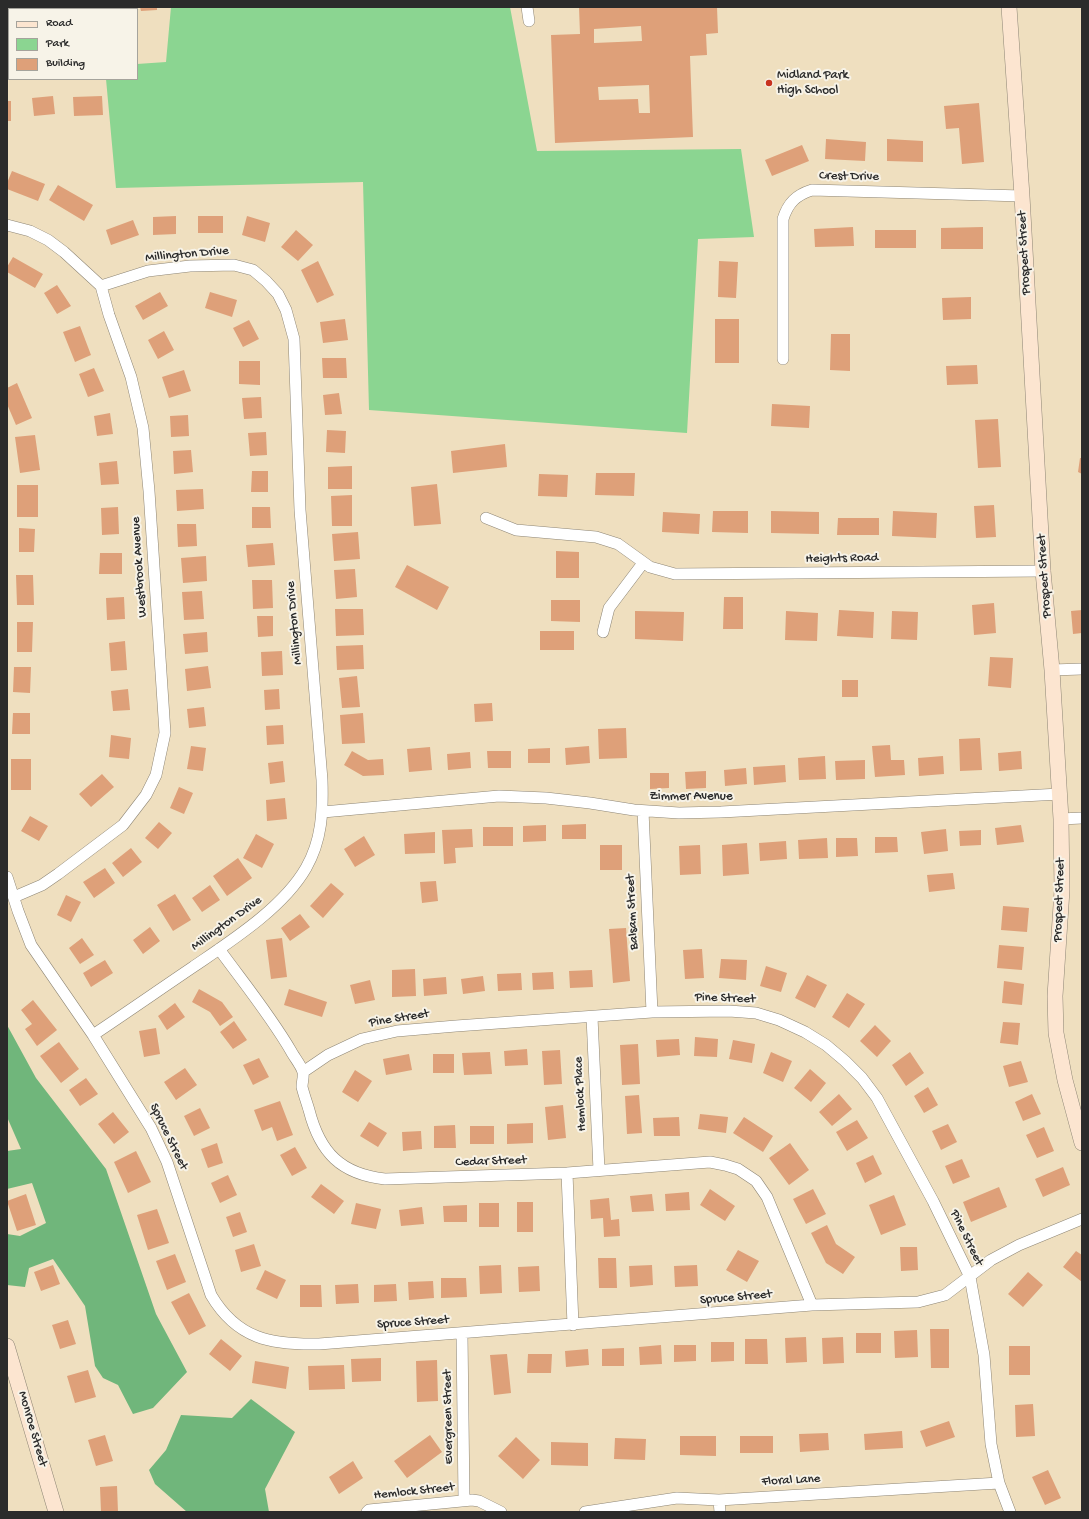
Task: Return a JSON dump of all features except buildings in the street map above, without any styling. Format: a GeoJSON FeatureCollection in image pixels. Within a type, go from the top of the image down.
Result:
{"type":"FeatureCollection","features":[{"type":"Feature","properties":{"kind":"main road","name":"Prospect Street"},"geometry":{"type":"LineString","coordinates":[[1009,7],[1022,196],[1044,571],[1060,794],[1062,890],[1055,996],[1056,1033],[1065,1080],[1082,1143]]}},
{"type":"Feature","properties":{"kind":"main road","name":"Monroe Street"},"geometry":{"type":"LineString","coordinates":[[7,1346],[56,1512]]}},
{"type":"Feature","properties":{"kind":"street"},"geometry":{"type":"LineString","coordinates":[[527,7],[529,21]]}},
{"type":"Feature","properties":{"kind":"street","name":"Crest Drive"},"geometry":{"type":"LineString","coordinates":[[783,359],[783,219],[786,209],[791,201],[801,194],[812,190],[1022,196]]}},
{"type":"Feature","properties":{"kind":"street"},"geometry":{"type":"LineString","coordinates":[[7,225],[30,231],[48,240],[64,252],[101,286]]}},
{"type":"Feature","properties":{"kind":"street","name":"Millington Drive"},"geometry":{"type":"LineString","coordinates":[[93,1035],[218,949],[276,906],[295,884],[306,868],[314,850],[323,812],[322,780],[300,510],[294,339],[286,310],[278,294],[266,281],[253,270],[234,264],[190,266],[148,271],[101,286]]}},
{"type":"Feature","properties":{"kind":"street","name":"Westbrook Avenue"},"geometry":{"type":"LineString","coordinates":[[14,897],[42,885],[53,878],[123,825],[146,795],[156,775],[164,733],[149,491],[143,428],[131,377],[109,315],[101,286]]}},
{"type":"Feature","properties":{"kind":"street","name":"Heights Road"},"geometry":{"type":"LineString","coordinates":[[486,518],[516,530],[596,537],[618,544],[650,567],[675,574],[1044,571]]}},
{"type":"Feature","properties":{"kind":"street"},"geometry":{"type":"LineString","coordinates":[[603,632],[609,608],[644,563]]}},
{"type":"Feature","properties":{"kind":"street"},"geometry":{"type":"LineString","coordinates":[[1052,670],[1082,669]]}},
{"type":"Feature","properties":{"kind":"street","name":"Zimmer Avenue"},"geometry":{"type":"LineString","coordinates":[[323,812],[499,796],[546,798],[643,811],[679,813],[1060,794]]}},
{"type":"Feature","properties":{"kind":"street","name":"Balsam Street"},"geometry":{"type":"LineString","coordinates":[[643,811],[652,1012]]}},
{"type":"Feature","properties":{"kind":"street"},"geometry":{"type":"LineString","coordinates":[[1061,819],[1082,818]]}},
{"type":"Feature","properties":{"kind":"street","name":"Spruce Street"},"geometry":{"type":"LineString","coordinates":[[7,877],[18,911],[32,945],[93,1035],[151,1128],[167,1162],[211,1295],[220,1310],[231,1322],[244,1331],[274,1342],[293,1345],[462,1334],[812,1305],[918,1302],[945,1295],[991,1260],[1020,1245],[1082,1219]]}},
{"type":"Feature","properties":{"kind":"street","name":"Cedar Street"},"geometry":{"type":"LineString","coordinates":[[218,949],[282,1036],[303,1072],[302,1086],[313,1128],[320,1142],[330,1155],[357,1174],[372,1178],[386,1179],[567,1173],[710,1162],[725,1164],[738,1169],[756,1181],[767,1197],[812,1305]]}},
{"type":"Feature","properties":{"kind":"street","name":"Pine Street"},"geometry":{"type":"LineString","coordinates":[[303,1072],[328,1055],[362,1039],[397,1031],[652,1012],[729,1011],[756,1013],[779,1020],[805,1032],[826,1045],[862,1078],[877,1098],[933,1201],[970,1276],[984,1355],[991,1444],[999,1483],[1010,1512]]}},
{"type":"Feature","properties":{"kind":"street","name":"Hemlock Place"},"geometry":{"type":"LineString","coordinates":[[592,1017],[599,1170]]}},
{"type":"Feature","properties":{"kind":"street"},"geometry":{"type":"LineString","coordinates":[[567,1173],[573,1325]]}},
{"type":"Feature","properties":{"kind":"street","name":"Evergreen Street"},"geometry":{"type":"LineString","coordinates":[[462,1334],[464,1500]]}},
{"type":"Feature","properties":{"kind":"street","name":"Floral Lane"},"geometry":{"type":"LineString","coordinates":[[585,1512],[677,1498],[720,1500],[999,1483]]}},
{"type":"Feature","properties":{"kind":"street"},"geometry":{"type":"LineString","coordinates":[[464,1500],[479,1501],[501,1512]]}},
{"type":"Feature","properties":{"kind":"street","name":"Hemlock Street"},"geometry":{"type":"LineString","coordinates":[[367,1512],[369,1510],[464,1500]]}},
{"type":"Feature","properties":{"kind":"street"},"geometry":{"type":"LineString","coordinates":[[720,1500],[720,1512]]}},
{"type":"Feature","properties":{"kind":"green space"},"geometry":{"type":"Polygon","coordinates":[[[171,7],[510,7],[537,151],[741,149],[754,237],[698,239],[687,433],[369,410],[363,182],[116,188],[106,80],[138,80],[138,64],[166,62],[171,7]]]}},
{"type":"Feature","properties":{"kind":"green space"},"geometry":{"type":"Polygon","coordinates":[[[7,1025],[36,1078],[106,1169],[156,1314],[187,1372],[153,1408],[133,1414],[118,1385],[103,1378],[95,1366],[85,1306],[53,1259],[29,1268],[25,1287],[7,1285],[7,1234],[20,1236],[46,1223],[32,1183],[7,1189],[7,1151],[21,1149],[7,1117],[7,1025]]]}},
{"type":"Feature","properties":{"kind":"green space"},"geometry":{"type":"Polygon","coordinates":[[[251,1399],[295,1432],[265,1489],[269,1512],[187,1512],[155,1484],[149,1470],[166,1450],[181,1415],[232,1418],[251,1399]]]}},
{"type":"Feature","properties":{"kind":"place","name":"Midland Park High School"},"geometry":{"type":"Point","coordinates":[769,83]}}]}
